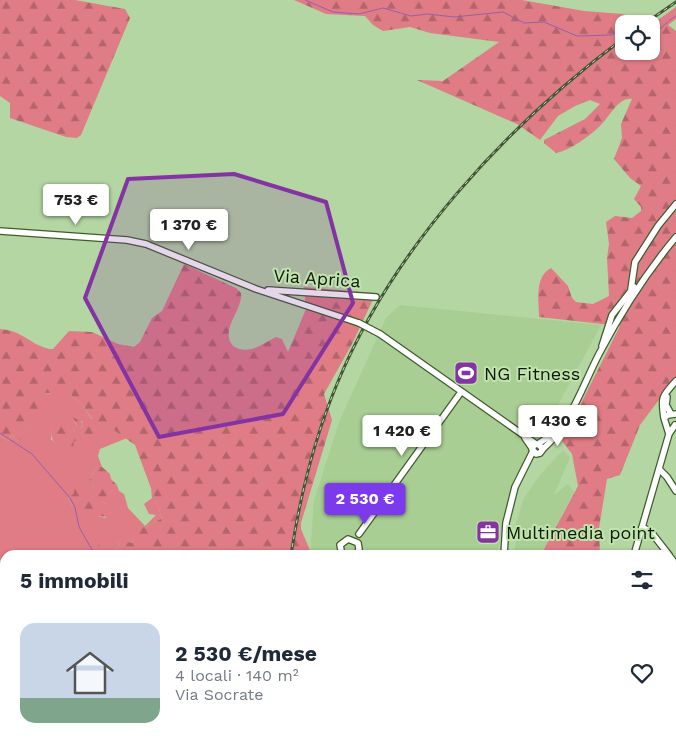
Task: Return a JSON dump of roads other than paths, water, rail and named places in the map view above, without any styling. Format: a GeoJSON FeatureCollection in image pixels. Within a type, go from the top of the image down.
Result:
{"type":"FeatureCollection","features":[{"type":"Feature","properties":{"kind":"street"},"geometry":{"type":"LineString","coordinates":[[631,289],[635,262],[658,226],[676,204]]}},
{"type":"Feature","properties":{"kind":"street"},"geometry":{"type":"LineString","coordinates":[[0,231],[127,240],[146,244],[256,289],[359,323],[380,334],[537,448]]}},
{"type":"Feature","properties":{"kind":"street"},"geometry":{"type":"LineString","coordinates":[[600,354],[614,310],[676,237]]}},
{"type":"Feature","properties":{"kind":"street"},"geometry":{"type":"LineString","coordinates":[[504,550],[506,522],[515,487],[537,448],[558,430],[567,418],[617,322],[642,279]]}},
{"type":"Feature","properties":{"kind":"street","name":"Via Aprica"},"geometry":{"type":"LineString","coordinates":[[256,289],[300,294],[376,297]]}},
{"type":"Feature","properties":{"kind":"street"},"geometry":{"type":"LineString","coordinates":[[614,310],[621,316]]}},
{"type":"Feature","properties":{"kind":"street"},"geometry":{"type":"LineString","coordinates":[[610,319],[611,322],[617,322]]}},
{"type":"Feature","properties":{"kind":"street"},"geometry":{"type":"LineString","coordinates":[[670,434],[661,404],[676,381]]}},
{"type":"Feature","properties":{"kind":"street"},"geometry":{"type":"LineString","coordinates":[[664,418],[674,415],[666,405],[670,390]]}},
{"type":"Feature","properties":{"kind":"street"},"geometry":{"type":"LineString","coordinates":[[341,550],[340,545],[343,541],[359,534],[462,392]]}},
{"type":"Feature","properties":{"kind":"street"},"geometry":{"type":"LineString","coordinates":[[667,426],[675,424]]}},
{"type":"Feature","properties":{"kind":"street"},"geometry":{"type":"LineString","coordinates":[[635,550],[659,469],[675,424]]}},
{"type":"Feature","properties":{"kind":"street"},"geometry":{"type":"LineString","coordinates":[[659,469],[676,490]]}},
{"type":"Feature","properties":{"kind":"street"},"geometry":{"type":"LineString","coordinates":[[642,527],[651,532],[665,550]]}},
{"type":"Feature","properties":{"kind":"street"},"geometry":{"type":"LineString","coordinates":[[359,534],[360,550]]}},
{"type":"Feature","properties":{"kind":"street"},"geometry":{"type":"LineString","coordinates":[[351,539],[358,543]]}},
{"type":"Feature","properties":{"kind":"waterway"},"geometry":{"type":"LineString","coordinates":[[305,0],[333,12],[359,14],[383,8],[411,16],[428,14],[454,17],[503,12],[524,23],[544,22],[577,36],[612,35],[615,33]]}},
{"type":"Feature","properties":{"kind":"waterway"},"geometry":{"type":"LineString","coordinates":[[660,29],[676,16]]}},
{"type":"Feature","properties":{"kind":"waterway"},"geometry":{"type":"LineString","coordinates":[[0,433],[32,454],[70,498],[75,507],[79,527],[92,550]]}},
{"type":"Feature","properties":{"kind":"railway"},"geometry":{"type":"LineString","coordinates":[[657,15],[676,2]]}},
{"type":"Feature","properties":{"kind":"railway"},"geometry":{"type":"LineString","coordinates":[[292,550],[309,468],[321,426],[337,384],[361,334],[389,285],[422,238],[458,193],[497,150],[580,72],[615,45]]}},
{"type":"Feature","properties":{"kind":"place","name":"NG Fitness"},"geometry":{"type":"Point","coordinates":[466,373]}},
{"type":"Feature","properties":{"kind":"place","name":"Multimedia point"},"geometry":{"type":"Point","coordinates":[488,532]}}]}
